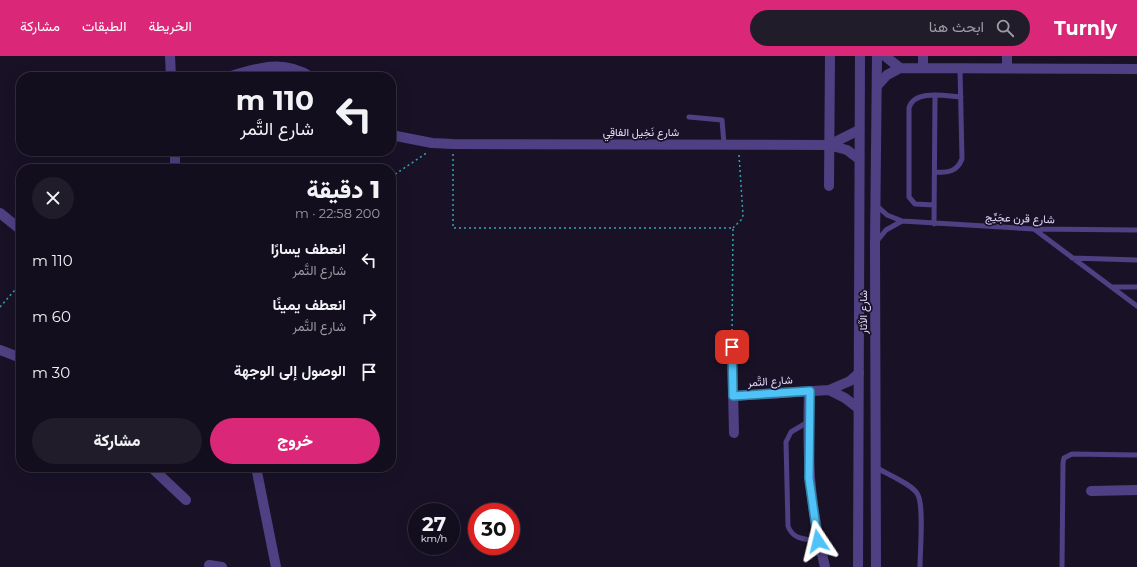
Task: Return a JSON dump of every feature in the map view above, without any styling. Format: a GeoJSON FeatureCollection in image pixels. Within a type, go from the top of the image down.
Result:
{"type":"FeatureCollection","features":[{"type":"Feature","properties":{"kind":"street"},"geometry":{"type":"LineString","coordinates":[[170,56],[171,72]]}},
{"type":"Feature","properties":{"kind":"street"},"geometry":{"type":"LineString","coordinates":[[829,186],[830,56]]}},
{"type":"Feature","properties":{"kind":"street","name":"شارع الآثار"},"geometry":{"type":"LineString","coordinates":[[858,567],[860,56]]}},
{"type":"Feature","properties":{"kind":"street","name":"شارع الآثار"},"geometry":{"type":"LineString","coordinates":[[876,567],[877,468],[875,245],[877,56]]}},
{"type":"Feature","properties":{"kind":"street"},"geometry":{"type":"LineString","coordinates":[[884,56],[900,68]]}},
{"type":"Feature","properties":{"kind":"street"},"geometry":{"type":"LineString","coordinates":[[923,56],[923,67]]}},
{"type":"Feature","properties":{"kind":"street"},"geometry":{"type":"LineString","coordinates":[[1007,56],[1007,68]]}},
{"type":"Feature","properties":{"kind":"street"},"geometry":{"type":"LineString","coordinates":[[244,72],[257,68],[282,66],[301,72]]}},
{"type":"Feature","properties":{"kind":"street"},"geometry":{"type":"LineString","coordinates":[[877,86],[887,75],[900,68],[1137,69]]}},
{"type":"Feature","properties":{"kind":"street","name":"شارع نَخِيل الفاقِي"},"geometry":{"type":"LineString","coordinates":[[829,145],[859,130]]}},
{"type":"Feature","properties":{"kind":"street","name":"شارع نَخِيل الفاقِي"},"geometry":{"type":"LineString","coordinates":[[396,136],[439,144],[829,145],[847,150],[859,159]]}},
{"type":"Feature","properties":{"kind":"street"},"geometry":{"type":"LineString","coordinates":[[0,214],[16,226]]}},
{"type":"Feature","properties":{"kind":"street","name":"شارع التَّمر"},"geometry":{"type":"LineString","coordinates":[[732,347],[734,433]]}},
{"type":"Feature","properties":{"kind":"street"},"geometry":{"type":"LineString","coordinates":[[0,350],[16,356]]}},
{"type":"Feature","properties":{"kind":"street","name":"شارع التَّمر"},"geometry":{"type":"LineString","coordinates":[[733,396],[829,390],[850,381],[859,373]]}},
{"type":"Feature","properties":{"kind":"street"},"geometry":{"type":"LineString","coordinates":[[829,390],[845,398],[858,408]]}},
{"type":"Feature","properties":{"kind":"street"},"geometry":{"type":"LineString","coordinates":[[810,391],[808,422],[809,478],[818,541],[825,567]]}},
{"type":"Feature","properties":{"kind":"street"},"geometry":{"type":"LineString","coordinates":[[156,472],[186,500]]}},
{"type":"Feature","properties":{"kind":"street"},"geometry":{"type":"LineString","coordinates":[[257,472],[267,532],[272,543],[276,567]]}},
{"type":"Feature","properties":{"kind":"street"},"geometry":{"type":"LineString","coordinates":[[1091,491],[1137,490]]}},
{"type":"Feature","properties":{"kind":"street"},"geometry":{"type":"LineString","coordinates":[[209,565],[222,567]]}},
{"type":"Feature","properties":{"kind":"lane"},"geometry":{"type":"LineString","coordinates":[[935,172],[954,170],[958,167],[962,159],[960,69]]}},
{"type":"Feature","properties":{"kind":"lane"},"geometry":{"type":"LineString","coordinates":[[934,224],[935,96]]}},
{"type":"Feature","properties":{"kind":"lane"},"geometry":{"type":"LineString","coordinates":[[934,205],[915,204],[909,197],[908,112],[910,104],[915,98],[961,96]]}},
{"type":"Feature","properties":{"kind":"lane"},"geometry":{"type":"LineString","coordinates":[[689,117],[722,120],[724,144]]}},
{"type":"Feature","properties":{"kind":"lane","name":"شارع قرن عجَيِّج"},"geometry":{"type":"LineString","coordinates":[[876,205],[887,215],[902,221],[1034,229],[1137,230]]}},
{"type":"Feature","properties":{"kind":"lane"},"geometry":{"type":"LineString","coordinates":[[875,245],[886,230],[902,221]]}},
{"type":"Feature","properties":{"kind":"lane"},"geometry":{"type":"LineString","coordinates":[[1034,229],[1137,306]]}},
{"type":"Feature","properties":{"kind":"lane"},"geometry":{"type":"LineString","coordinates":[[1072,258],[1137,260]]}},
{"type":"Feature","properties":{"kind":"lane"},"geometry":{"type":"LineString","coordinates":[[1112,287],[1137,287]]}},
{"type":"Feature","properties":{"kind":"lane"},"geometry":{"type":"LineString","coordinates":[[808,422],[791,432],[786,442],[788,526],[790,532],[796,537],[818,541]]}},
{"type":"Feature","properties":{"kind":"lane"},"geometry":{"type":"LineString","coordinates":[[1062,567],[1062,463],[1064,458],[1072,454],[1137,455]]}},
{"type":"Feature","properties":{"kind":"lane"},"geometry":{"type":"LineString","coordinates":[[877,468],[908,485],[918,495],[920,507],[920,567]]}},
{"type":"Feature","properties":{"kind":"path"},"geometry":{"type":"LineString","coordinates":[[396,173],[439,144]]}},
{"type":"Feature","properties":{"kind":"path"},"geometry":{"type":"LineString","coordinates":[[453,144],[453,228],[733,228]]}},
{"type":"Feature","properties":{"kind":"path"},"geometry":{"type":"LineString","coordinates":[[732,347],[733,228],[742,219],[743,215],[738,145]]}},
{"type":"Feature","properties":{"kind":"path"},"geometry":{"type":"LineString","coordinates":[[0,307],[16,289]]}},
{"type":"Feature","properties":{"kind":"route"},"geometry":{"type":"LineString","coordinates":[[732,347],[733,396],[810,391],[808,422],[809,478],[818,541]]}}]}
